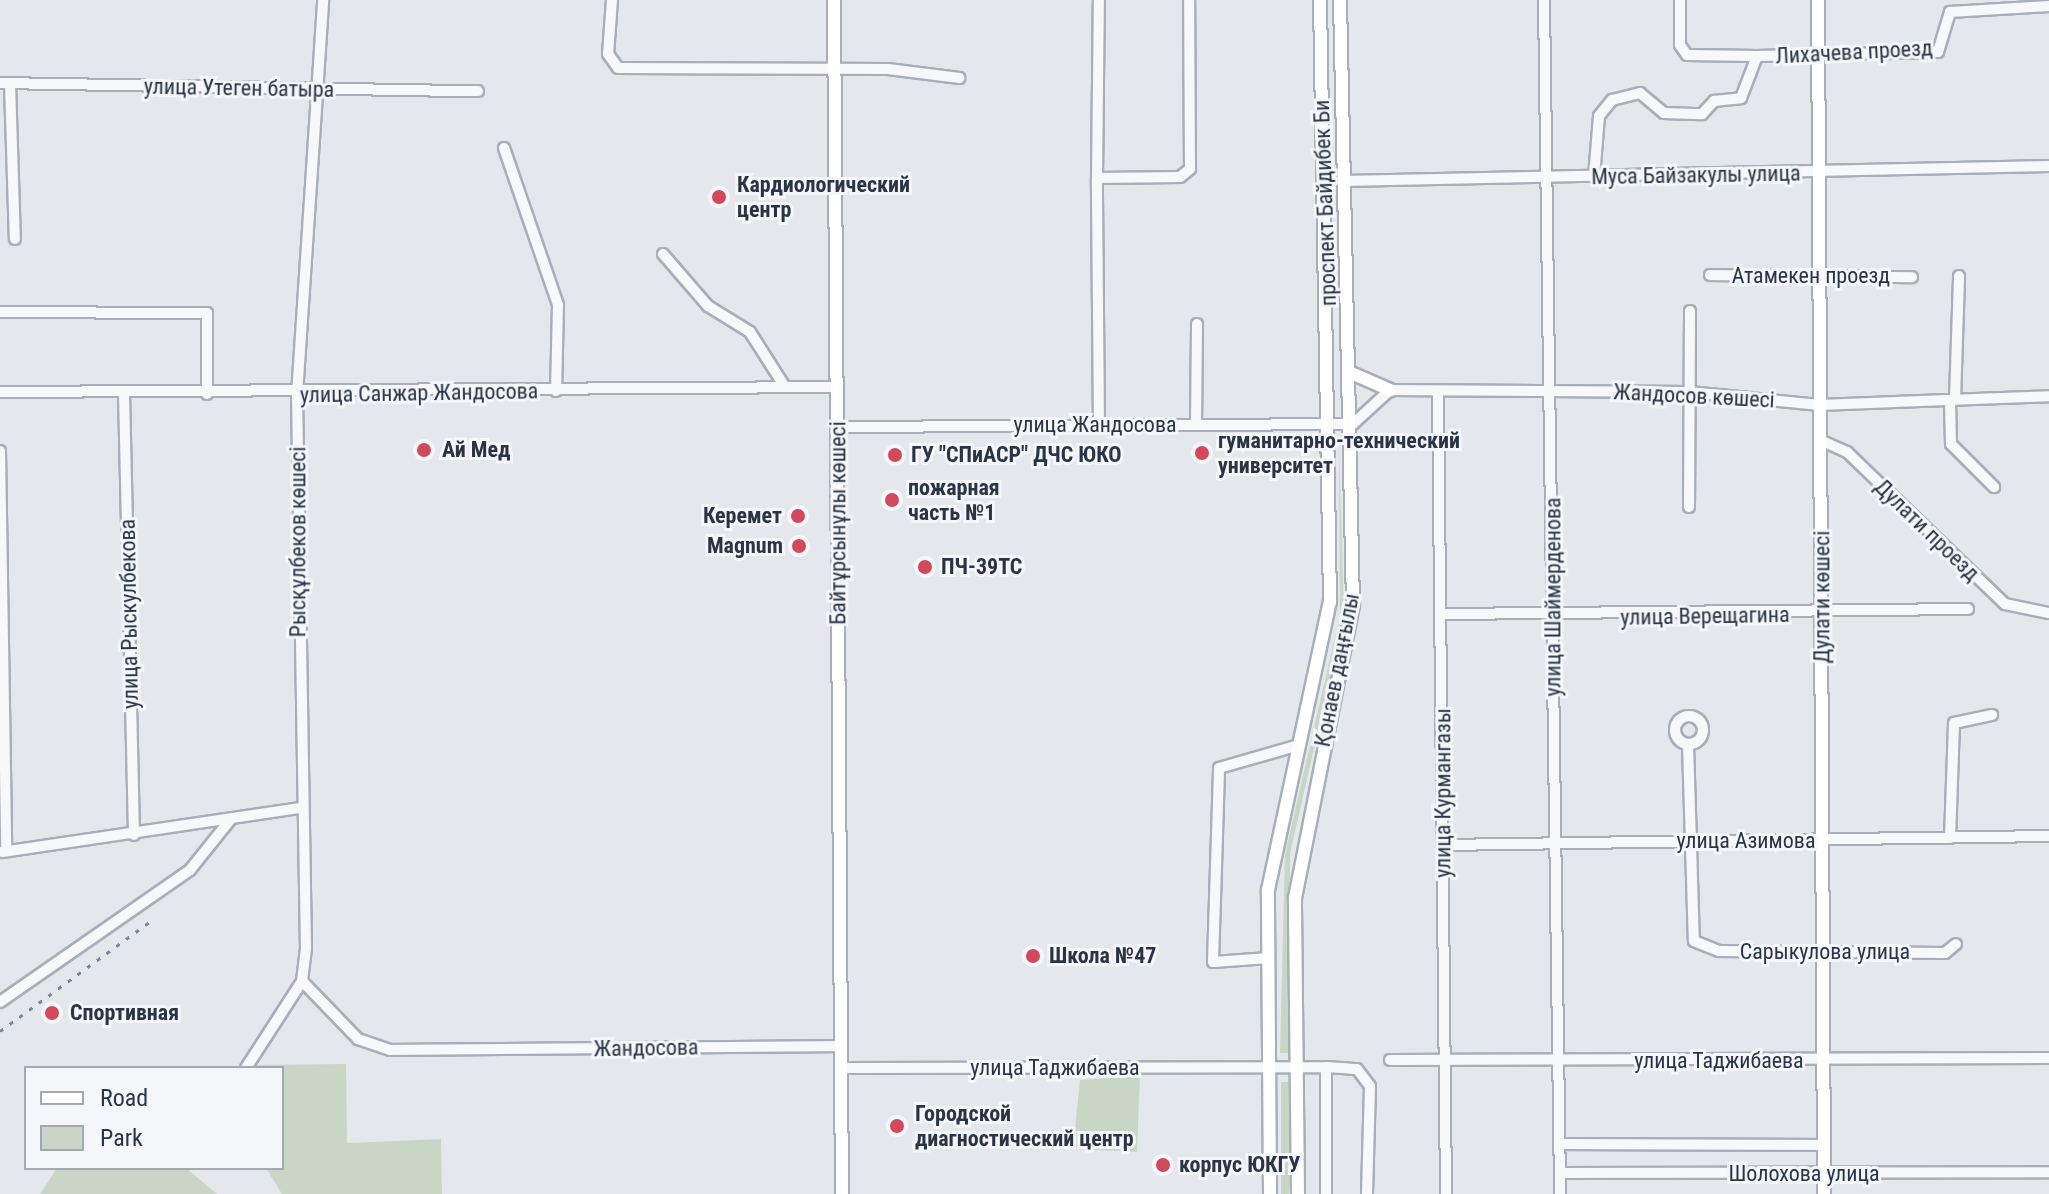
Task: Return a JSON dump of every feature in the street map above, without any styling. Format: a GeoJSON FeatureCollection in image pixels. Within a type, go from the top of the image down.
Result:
{"type":"FeatureCollection","features":[{"type":"Feature","properties":{"kind":"main road","name":"Байтұрсынұлы көшесі"},"geometry":{"type":"LineString","coordinates":[[834,0],[843,1068]]}},
{"type":"Feature","properties":{"kind":"main road","name":"проспект Байдибек Би"},"geometry":{"type":"LineString","coordinates":[[1320,0],[1330,405]]}},
{"type":"Feature","properties":{"kind":"main road","name":"Қонаев даңғылы"},"geometry":{"type":"LineString","coordinates":[[1298,1194],[1295,898],[1353,605],[1353,424],[1343,181],[1340,0]]}},
{"type":"Feature","properties":{"kind":"main road","name":"Дулати көшесі"},"geometry":{"type":"LineString","coordinates":[[1818,0],[1816,280],[1822,615],[1824,1194]]}},
{"type":"Feature","properties":{"kind":"main road"},"geometry":{"type":"LineString","coordinates":[[1351,373],[1390,390]]}},
{"type":"Feature","properties":{"kind":"main road","name":"Қонаев даңғылы"},"geometry":{"type":"LineString","coordinates":[[1270,1194],[1268,890],[1330,602],[1330,405]]}},
{"type":"Feature","properties":{"kind":"main road"},"geometry":{"type":"LineString","coordinates":[[842,1194],[843,1068]]}},
{"type":"Feature","properties":{"kind":"street","name":"Рысқұлбеков көшесі"},"geometry":{"type":"LineString","coordinates":[[302,981],[297,395],[301,259],[322,89],[323,0]]}},
{"type":"Feature","properties":{"kind":"street"},"geometry":{"type":"LineString","coordinates":[[612,0],[608,54],[618,68],[835,69],[959,78]]}},
{"type":"Feature","properties":{"kind":"street"},"geometry":{"type":"LineString","coordinates":[[1099,0],[1099,425]]}},
{"type":"Feature","properties":{"kind":"street"},"geometry":{"type":"LineString","coordinates":[[1097,178],[1180,177],[1190,169],[1189,0]]}},
{"type":"Feature","properties":{"kind":"street","name":"улица Шаймерденова"},"geometry":{"type":"LineString","coordinates":[[1544,0],[1555,617],[1552,841],[1560,1060],[1560,1194]]}},
{"type":"Feature","properties":{"kind":"street","name":"Лихачева проезд"},"geometry":{"type":"LineString","coordinates":[[1680,0],[1680,45],[1687,55],[1817,57],[1938,52],[1950,12],[2049,6]]}},
{"type":"Feature","properties":{"kind":"street"},"geometry":{"type":"LineString","coordinates":[[1594,177],[1599,116],[1612,100],[1640,93],[1664,113],[1702,114],[1714,101],[1741,98],[1757,56]]}},
{"type":"Feature","properties":{"kind":"street","name":"улица Утеген батыра"},"geometry":{"type":"LineString","coordinates":[[5,83],[478,91]]}},
{"type":"Feature","properties":{"kind":"street"},"geometry":{"type":"LineString","coordinates":[[5,83],[15,239]]}},
{"type":"Feature","properties":{"kind":"street"},"geometry":{"type":"LineString","coordinates":[[504,148],[558,305],[556,391]]}},
{"type":"Feature","properties":{"kind":"street","name":"Муса Байзакулы улица"},"geometry":{"type":"LineString","coordinates":[[1343,181],[2049,166]]}},
{"type":"Feature","properties":{"kind":"street"},"geometry":{"type":"LineString","coordinates":[[663,254],[708,306],[750,332],[785,387]]}},
{"type":"Feature","properties":{"kind":"street","name":"Атамекен проезд"},"geometry":{"type":"LineString","coordinates":[[1710,275],[1816,280],[1912,277]]}},
{"type":"Feature","properties":{"kind":"street"},"geometry":{"type":"LineString","coordinates":[[1959,276],[1951,444],[1994,487]]}},
{"type":"Feature","properties":{"kind":"street"},"geometry":{"type":"LineString","coordinates":[[1689,507],[1690,311]]}},
{"type":"Feature","properties":{"kind":"street"},"geometry":{"type":"LineString","coordinates":[[0,312],[207,313],[207,394]]}},
{"type":"Feature","properties":{"kind":"street"},"geometry":{"type":"LineString","coordinates":[[1196,424],[1197,324]]}},
{"type":"Feature","properties":{"kind":"street","name":"улица Санжар Жандосова"},"geometry":{"type":"LineString","coordinates":[[0,392],[297,395],[837,387]]}},
{"type":"Feature","properties":{"kind":"street"},"geometry":{"type":"LineString","coordinates":[[1353,424],[1390,390]]}},
{"type":"Feature","properties":{"kind":"street","name":"Жандосов көшесі"},"geometry":{"type":"LineString","coordinates":[[1390,390],[1438,393],[1689,392],[1819,405],[2049,396]]}},
{"type":"Feature","properties":{"kind":"street","name":"улица Рыскулбекова"},"geometry":{"type":"LineString","coordinates":[[124,393],[134,835]]}},
{"type":"Feature","properties":{"kind":"street","name":"улица Курмангазы"},"geometry":{"type":"LineString","coordinates":[[1438,393],[1446,1194]]}},
{"type":"Feature","properties":{"kind":"street","name":"улица Жандосова"},"geometry":{"type":"LineString","coordinates":[[838,427],[1353,424]]}},
{"type":"Feature","properties":{"kind":"street","name":"Дулати проезд"},"geometry":{"type":"LineString","coordinates":[[1820,440],[1847,452],[2005,604],[2036,613],[2049,613]]}},
{"type":"Feature","properties":{"kind":"street"},"geometry":{"type":"LineString","coordinates":[[0,451],[3,852],[301,808]]}},
{"type":"Feature","properties":{"kind":"street","name":"улица Верещагина"},"geometry":{"type":"LineString","coordinates":[[1442,614],[1555,617],[1822,615],[1968,609]]}},
{"type":"Feature","properties":{"kind":"street"},"geometry":{"type":"LineString","coordinates":[[1950,838],[1954,723],[1992,715]]}},
{"type":"Feature","properties":{"kind":"street"},"geometry":{"type":"LineString","coordinates":[[1688,744],[1689,842]]}},
{"type":"Feature","properties":{"kind":"street"},"geometry":{"type":"LineString","coordinates":[[1269,958],[1213,962],[1219,768],[1299,745]]}},
{"type":"Feature","properties":{"kind":"street"},"geometry":{"type":"LineString","coordinates":[[0,1002],[190,870],[230,820]]}},
{"type":"Feature","properties":{"kind":"street","name":"улица Азимова"},"geometry":{"type":"LineString","coordinates":[[1443,845],[2049,836]]}},
{"type":"Feature","properties":{"kind":"street","name":"Сарыкулова улица"},"geometry":{"type":"LineString","coordinates":[[1689,842],[1694,941],[1719,951],[1945,953],[1956,944]]}},
{"type":"Feature","properties":{"kind":"street"},"geometry":{"type":"LineString","coordinates":[[247,1066],[302,981]]}},
{"type":"Feature","properties":{"kind":"street","name":"Жандосова"},"geometry":{"type":"LineString","coordinates":[[302,981],[358,1039],[390,1050],[450,1053],[842,1046]]}},
{"type":"Feature","properties":{"kind":"street","name":"улица Таджибаева"},"geometry":{"type":"LineString","coordinates":[[1390,1060],[1823,1062],[2049,1058]]}},
{"type":"Feature","properties":{"kind":"street","name":"улица Таджибаева"},"geometry":{"type":"LineString","coordinates":[[843,1068],[1296,1066],[1357,1069],[1370,1086],[1367,1194]]}},
{"type":"Feature","properties":{"kind":"street"},"geometry":{"type":"LineString","coordinates":[[1326,1067],[1326,1194]]}},
{"type":"Feature","properties":{"kind":"street","name":"Шолохова улица"},"geometry":{"type":"LineString","coordinates":[[1561,1144],[1825,1145]]}},
{"type":"Feature","properties":{"kind":"street","name":"Шолохова улица"},"geometry":{"type":"LineString","coordinates":[[1560,1173],[1823,1175],[2049,1172]]}},
{"type":"Feature","properties":{"kind":"green space"},"geometry":{"type":"Polygon","coordinates":[[[1339,443],[1344,616],[1290,854],[1289,1053],[1280,1053],[1285,854],[1340,615],[1339,443]]]}},
{"type":"Feature","properties":{"kind":"green space"},"geometry":{"type":"Polygon","coordinates":[[[346,1064],[347,1143],[441,1139],[442,1194],[282,1194],[267,1170],[284,1170],[284,1066],[251,1065],[346,1064]]]}},
{"type":"Feature","properties":{"kind":"green space"},"geometry":{"type":"Polygon","coordinates":[[[1140,1076],[1137,1152],[1073,1149],[1080,1080],[1140,1076]]]}},
{"type":"Feature","properties":{"kind":"green space"},"geometry":{"type":"Polygon","coordinates":[[[1281,1082],[1289,1082],[1289,1194],[1281,1194],[1281,1082]]]}},
{"type":"Feature","properties":{"kind":"green space"},"geometry":{"type":"Polygon","coordinates":[[[56,1170],[188,1170],[217,1194],[40,1194],[56,1170]]]}},
{"type":"Feature","properties":{"kind":"railway"},"geometry":{"type":"LineString","coordinates":[[0,1031],[151,921]]}},
{"type":"Feature","properties":{"kind":"place","name":"Кардиологический центр"},"geometry":{"type":"Point","coordinates":[719,197]}},
{"type":"Feature","properties":{"kind":"place","name":"Ай Мед"},"geometry":{"type":"Point","coordinates":[424,450]}},
{"type":"Feature","properties":{"kind":"place","name":"гуманитарно-технический университет"},"geometry":{"type":"Point","coordinates":[1202,453]}},
{"type":"Feature","properties":{"kind":"place","name":"ГУ \"СПиАСР\" ДЧС ЮКО"},"geometry":{"type":"Point","coordinates":[895,455]}},
{"type":"Feature","properties":{"kind":"place","name":"пожарная часть №1"},"geometry":{"type":"Point","coordinates":[892,500]}},
{"type":"Feature","properties":{"kind":"place","name":"Керемет"},"geometry":{"type":"Point","coordinates":[798,516]}},
{"type":"Feature","properties":{"kind":"place","name":"Magnum"},"geometry":{"type":"Point","coordinates":[799,546]}},
{"type":"Feature","properties":{"kind":"place","name":"ПЧ-39ТС"},"geometry":{"type":"Point","coordinates":[925,567]}},
{"type":"Feature","properties":{"kind":"place","name":"Школа №47"},"geometry":{"type":"Point","coordinates":[1033,956]}},
{"type":"Feature","properties":{"kind":"place","name":"Спортивная"},"geometry":{"type":"Point","coordinates":[52,1013]}},
{"type":"Feature","properties":{"kind":"place","name":"Городской диагностический центр"},"geometry":{"type":"Point","coordinates":[897,1126]}},
{"type":"Feature","properties":{"kind":"place","name":"корпус ЮКГУ"},"geometry":{"type":"Point","coordinates":[1163,1165]}}]}
